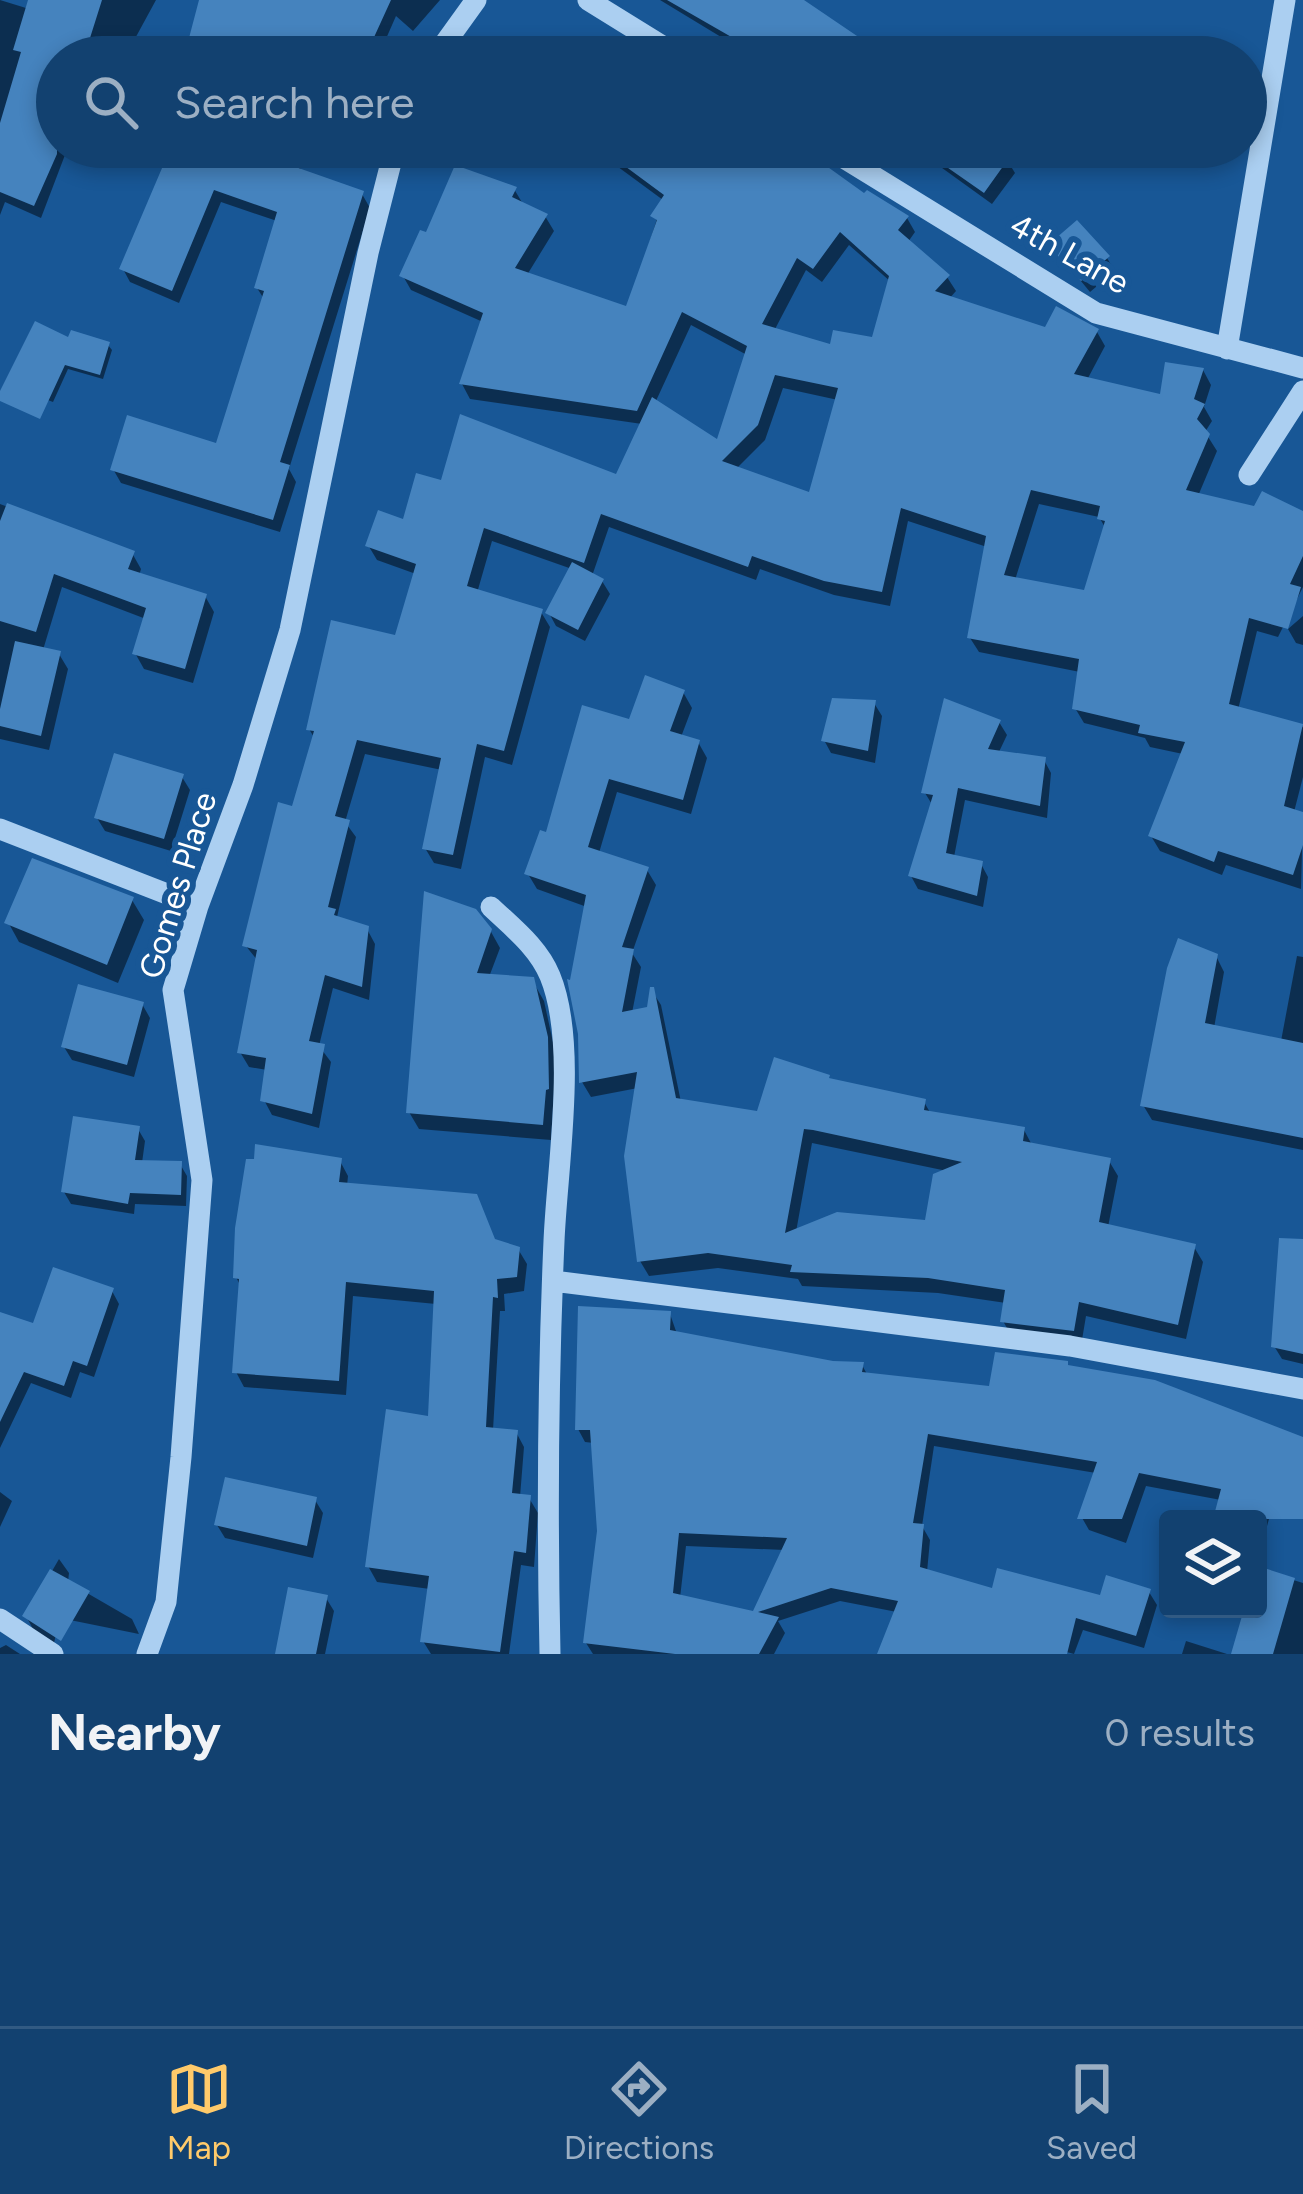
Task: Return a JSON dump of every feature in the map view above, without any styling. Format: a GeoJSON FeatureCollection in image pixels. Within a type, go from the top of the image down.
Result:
{"type":"FeatureCollection","features":[{"type":"Feature","properties":{"kind":"street"},"geometry":{"type":"LineString","coordinates":[[450,36],[476,0]]}},
{"type":"Feature","properties":{"kind":"street"},"geometry":{"type":"LineString","coordinates":[[588,0],[646,36]]}},
{"type":"Feature","properties":{"kind":"street"},"geometry":{"type":"LineString","coordinates":[[1267,108],[1285,0]]}},
{"type":"Feature","properties":{"kind":"street","name":"Gomes Place"},"geometry":{"type":"LineString","coordinates":[[147,1654],[166,1602],[182,1457],[202,1180],[173,990],[290,630],[390,168]]}},
{"type":"Feature","properties":{"kind":"street","name":"4th Lane"},"geometry":{"type":"LineString","coordinates":[[860,168],[1096,313],[1303,368]]}},
{"type":"Feature","properties":{"kind":"street"},"geometry":{"type":"LineString","coordinates":[[1227,349],[1257,168]]}},
{"type":"Feature","properties":{"kind":"street"},"geometry":{"type":"LineString","coordinates":[[1249,475],[1303,391]]}},
{"type":"Feature","properties":{"kind":"street"},"geometry":{"type":"LineString","coordinates":[[0,830],[198,906]]}},
{"type":"Feature","properties":{"kind":"street"},"geometry":{"type":"LineString","coordinates":[[490,907],[530,944],[549,974],[558,1003],[563,1074],[554,1281],[550,1654]]}},
{"type":"Feature","properties":{"kind":"street"},"geometry":{"type":"LineString","coordinates":[[554,1281],[1070,1346],[1303,1389]]}},
{"type":"Feature","properties":{"kind":"street"},"geometry":{"type":"LineString","coordinates":[[0,1619],[53,1654]]}},
{"type":"Feature","properties":{"kind":"building"},"geometry":{"type":"Polygon","coordinates":[[[28,0],[102,0],[91,36],[36,36],[36,168],[51,168],[34,206],[0,192],[0,123],[21,52],[13,50],[28,0]]]}},
{"type":"Feature","properties":{"kind":"building"},"geometry":{"type":"Polygon","coordinates":[[[199,0],[391,0],[375,36],[190,36],[199,0]]]}},
{"type":"Feature","properties":{"kind":"building"},"geometry":{"type":"Polygon","coordinates":[[[667,0],[804,0],[857,36],[730,36],[667,0]]]}},
{"type":"Feature","properties":{"kind":"building"},"geometry":{"type":"Polygon","coordinates":[[[162,168],[299,168],[364,191],[280,462],[290,465],[273,520],[110,470],[127,415],[216,443],[264,291],[254,288],[277,212],[214,190],[172,291],[119,269],[162,168]]]}},
{"type":"Feature","properties":{"kind":"building"},"geometry":{"type":"Polygon","coordinates":[[[454,168],[517,187],[512,197],[548,214],[515,268],[626,306],[657,220],[650,216],[664,195],[627,168],[829,168],[909,216],[898,230],[950,275],[935,291],[1045,327],[1056,306],[1099,329],[1074,374],[1160,394],[1165,362],[1204,368],[1194,399],[1205,404],[1197,419],[1210,434],[1186,490],[1254,506],[1262,491],[1303,511],[1303,556],[1290,584],[1301,587],[1288,629],[1249,618],[1229,704],[1303,724],[1284,806],[1303,812],[1303,845],[1293,875],[1218,851],[1214,862],[1148,836],[1185,742],[1138,733],[1140,725],[1072,709],[1079,659],[967,638],[986,536],[901,508],[882,592],[824,581],[752,556],[748,567],[601,514],[584,563],[484,528],[467,586],[543,609],[504,751],[477,744],[453,855],[422,849],[441,758],[357,740],[335,816],[350,820],[328,907],[336,909],[334,915],[369,926],[362,987],[325,975],[309,1041],[325,1044],[312,1114],[260,1101],[266,1058],[237,1053],[257,950],[242,946],[278,802],[292,806],[314,731],[306,730],[331,620],[395,635],[416,564],[365,546],[378,510],[403,519],[416,473],[441,480],[460,414],[616,474],[652,397],[717,439],[747,346],[682,312],[637,411],[459,384],[483,313],[399,276],[420,230],[426,232],[454,168]],[[840,232],[813,269],[797,258],[762,324],[830,344],[833,330],[872,337],[889,276],[840,232]],[[775,375],[758,425],[722,461],[809,492],[838,388],[775,375]],[[1031,490],[1004,575],[1084,590],[1105,521],[1097,519],[1100,506],[1031,490]]]}},
{"type":"Feature","properties":{"kind":"building"},"geometry":{"type":"Polygon","coordinates":[[[948,168],[1002,168],[984,193],[948,168]]]}},
{"type":"Feature","properties":{"kind":"building"},"geometry":{"type":"Polygon","coordinates":[[[1077,220],[1110,256],[1081,281],[1048,245],[1077,220]]]}},
{"type":"Feature","properties":{"kind":"building"},"geometry":{"type":"Polygon","coordinates":[[[35,321],[68,337],[71,330],[110,342],[100,375],[65,365],[40,419],[0,401],[0,391],[35,321]]]}},
{"type":"Feature","properties":{"kind":"building"},"geometry":{"type":"Polygon","coordinates":[[[7,503],[135,551],[128,569],[207,594],[185,669],[132,654],[146,608],[54,574],[36,632],[0,621],[0,521],[7,503]]]}},
{"type":"Feature","properties":{"kind":"building"},"geometry":{"type":"Polygon","coordinates":[[[572,562],[604,579],[578,630],[545,613],[572,562]]]}},
{"type":"Feature","properties":{"kind":"building"},"geometry":{"type":"Polygon","coordinates":[[[15,641],[61,651],[41,736],[0,726],[15,641]]]}},
{"type":"Feature","properties":{"kind":"building"},"geometry":{"type":"Polygon","coordinates":[[[645,675],[685,690],[670,731],[700,740],[683,800],[609,779],[588,847],[649,867],[622,947],[634,949],[622,1012],[647,1007],[650,987],[654,987],[676,1098],[757,1111],[774,1057],[829,1078],[926,1099],[924,1110],[1025,1127],[1023,1141],[1111,1158],[1099,1222],[1196,1244],[1178,1325],[1079,1302],[1074,1331],[1000,1322],[1005,1290],[928,1278],[790,1272],[792,1265],[708,1253],[637,1262],[624,1156],[637,1072],[579,1083],[578,1034],[567,979],[586,895],[524,874],[540,830],[546,832],[582,705],[629,719],[645,675]],[[804,1129],[785,1233],[837,1212],[925,1220],[933,1174],[962,1162],[804,1129]]]}},
{"type":"Feature","properties":{"kind":"building"},"geometry":{"type":"Polygon","coordinates":[[[832,698],[876,700],[868,751],[821,741],[832,698]]]}},
{"type":"Feature","properties":{"kind":"building"},"geometry":{"type":"Polygon","coordinates":[[[944,698],[1001,720],[988,749],[1046,757],[1040,806],[958,788],[946,853],[983,861],[977,896],[908,876],[933,795],[921,793],[944,698]]]}},
{"type":"Feature","properties":{"kind":"building"},"geometry":{"type":"Polygon","coordinates":[[[114,753],[184,774],[164,839],[94,818],[114,753]]]}},
{"type":"Feature","properties":{"kind":"building"},"geometry":{"type":"Polygon","coordinates":[[[32,858],[134,897],[107,965],[4,923],[32,858]]]}},
{"type":"Feature","properties":{"kind":"building"},"geometry":{"type":"Polygon","coordinates":[[[424,891],[476,909],[492,929],[477,973],[534,977],[548,1037],[549,1089],[543,1125],[406,1113],[424,891]]]}},
{"type":"Feature","properties":{"kind":"building"},"geometry":{"type":"Polygon","coordinates":[[[1178,938],[1218,954],[1205,1023],[1303,1043],[1303,1138],[1140,1106],[1167,968],[1178,938]]]}},
{"type":"Feature","properties":{"kind":"building"},"geometry":{"type":"Polygon","coordinates":[[[78,984],[144,1002],[127,1065],[61,1047],[78,984]]]}},
{"type":"Feature","properties":{"kind":"building"},"geometry":{"type":"Polygon","coordinates":[[[73,1116],[140,1126],[135,1160],[182,1161],[181,1195],[130,1193],[128,1204],[61,1192],[73,1116]]]}},
{"type":"Feature","properties":{"kind":"building"},"geometry":{"type":"Polygon","coordinates":[[[255,1144],[342,1158],[339,1182],[477,1194],[495,1239],[520,1247],[517,1277],[497,1279],[498,1298],[493,1297],[486,1427],[518,1430],[512,1493],[531,1495],[526,1553],[514,1551],[500,1652],[420,1642],[429,1576],[365,1567],[386,1409],[428,1416],[434,1291],[346,1282],[339,1381],[232,1373],[239,1279],[233,1278],[235,1228],[246,1159],[254,1159],[255,1144]]]}},
{"type":"Feature","properties":{"kind":"building"},"geometry":{"type":"Polygon","coordinates":[[[1279,1238],[1303,1239],[1303,1354],[1271,1347],[1279,1238]]]}},
{"type":"Feature","properties":{"kind":"building"},"geometry":{"type":"Polygon","coordinates":[[[53,1267],[114,1288],[87,1366],[73,1361],[64,1386],[24,1372],[0,1422],[0,1312],[33,1323],[53,1267]]]}},
{"type":"Feature","properties":{"kind":"building"},"geometry":{"type":"Polygon","coordinates":[[[578,1306],[671,1311],[670,1330],[833,1361],[864,1362],[862,1372],[989,1386],[995,1352],[1068,1361],[1068,1365],[1155,1380],[1303,1437],[1303,1519],[1267,1519],[1267,1510],[1215,1510],[1221,1489],[1139,1473],[1122,1519],[1077,1519],[1097,1462],[928,1434],[913,1523],[924,1524],[920,1567],[992,1588],[997,1568],[1100,1595],[1106,1575],[1151,1589],[1136,1636],[1076,1618],[1067,1654],[877,1654],[898,1601],[831,1588],[758,1612],[779,1617],[759,1654],[675,1654],[583,1643],[597,1531],[590,1430],[575,1430],[578,1306]],[[679,1533],[673,1593],[753,1611],[787,1538],[679,1533]]]}},
{"type":"Feature","properties":{"kind":"building"},"geometry":{"type":"Polygon","coordinates":[[[225,1477],[317,1497],[307,1546],[214,1525],[225,1477]]]}},
{"type":"Feature","properties":{"kind":"building"},"geometry":{"type":"Polygon","coordinates":[[[50,1569],[90,1591],[61,1641],[22,1616],[50,1569]]]}},
{"type":"Feature","properties":{"kind":"building"},"geometry":{"type":"Polygon","coordinates":[[[1267,1569],[1295,1578],[1273,1654],[1231,1654],[1241,1618],[1267,1618],[1267,1569]]]}},
{"type":"Feature","properties":{"kind":"building"},"geometry":{"type":"Polygon","coordinates":[[[288,1587],[328,1595],[316,1654],[275,1654],[288,1587]]]}}]}
